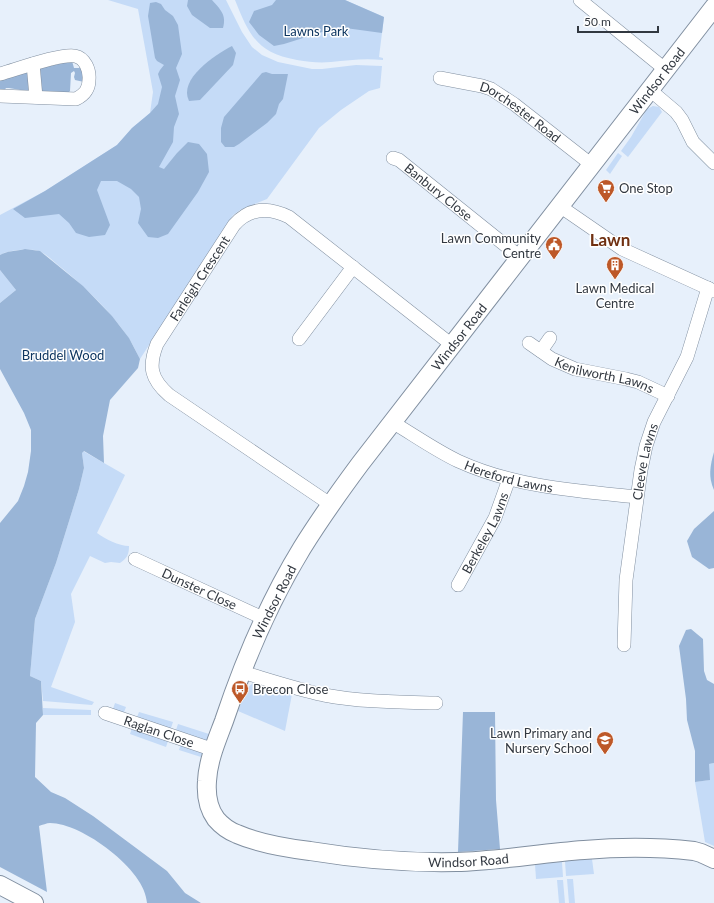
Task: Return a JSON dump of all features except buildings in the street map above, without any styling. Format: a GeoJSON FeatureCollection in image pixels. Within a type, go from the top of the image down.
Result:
{"type":"FeatureCollection","features":[{"type":"Feature","properties":{"kind":"street"},"geometry":{"type":"LineString","coordinates":[[580,0],[666,70]]}},
{"type":"Feature","properties":{"kind":"street","name":"Windsor Road"},"geometry":{"type":"LineString","coordinates":[[714,8],[330,504],[301,549],[265,619],[242,672],[214,750],[208,773],[206,791],[210,809],[215,818],[224,827],[235,834],[271,844],[355,858],[409,862],[485,860],[583,850],[628,848],[694,851],[714,859]]}},
{"type":"Feature","properties":{"kind":"street"},"geometry":{"type":"LineString","coordinates":[[0,74],[65,56],[74,56],[81,59],[85,64],[89,74],[89,85],[86,92],[76,99],[0,96]]}},
{"type":"Feature","properties":{"kind":"street"},"geometry":{"type":"LineString","coordinates":[[33,64],[36,97]]}},
{"type":"Feature","properties":{"kind":"street","name":"Dorchester Road"},"geometry":{"type":"LineString","coordinates":[[440,78],[492,89],[514,104],[592,165]]}},
{"type":"Feature","properties":{"kind":"street"},"geometry":{"type":"LineString","coordinates":[[650,90],[676,112],[682,120],[693,142],[714,163]]}},
{"type":"Feature","properties":{"kind":"street","name":"Banbury Close"},"geometry":{"type":"LineString","coordinates":[[393,158],[399,160],[520,257]]}},
{"type":"Feature","properties":{"kind":"street"},"geometry":{"type":"LineString","coordinates":[[560,207],[622,248],[711,290]]}},
{"type":"Feature","properties":{"kind":"street","name":"Farleigh Crescent"},"geometry":{"type":"LineString","coordinates":[[330,504],[169,395],[157,383],[154,377],[151,368],[157,344],[234,225],[248,213],[272,210],[284,214],[452,345]]}},
{"type":"Feature","properties":{"kind":"street"},"geometry":{"type":"LineString","coordinates":[[299,338],[353,267]]}},
{"type":"Feature","properties":{"kind":"street","name":"Cleeve Lawns"},"geometry":{"type":"LineString","coordinates":[[624,645],[625,595],[641,470],[649,434],[687,357],[711,290]]}},
{"type":"Feature","properties":{"kind":"street","name":"Kenilworth Lawns"},"geometry":{"type":"LineString","coordinates":[[541,351],[550,338]]}},
{"type":"Feature","properties":{"kind":"street","name":"Kenilworth Lawns"},"geometry":{"type":"LineString","coordinates":[[529,343],[552,359],[575,369],[638,382],[668,396]]}},
{"type":"Feature","properties":{"kind":"street","name":"Hereford Lawns"},"geometry":{"type":"LineString","coordinates":[[392,422],[418,439],[454,458],[509,479],[551,487],[637,497]]}},
{"type":"Feature","properties":{"kind":"street","name":"Berkeley Lawns"},"geometry":{"type":"LineString","coordinates":[[458,585],[495,518],[509,479]]}},
{"type":"Feature","properties":{"kind":"street","name":"Dunster Close"},"geometry":{"type":"LineString","coordinates":[[135,559],[265,619]]}},
{"type":"Feature","properties":{"kind":"street"},"geometry":{"type":"LineString","coordinates":[[242,672],[282,685],[325,695],[372,701],[436,703]]}},
{"type":"Feature","properties":{"kind":"street","name":"Raglan Close"},"geometry":{"type":"LineString","coordinates":[[105,713],[214,750]]}},
{"type":"Feature","properties":{"kind":"street"},"geometry":{"type":"LineString","coordinates":[[0,884],[31,902]]}},
{"type":"Feature","properties":{"kind":"green space"},"geometry":{"type":"Polygon","coordinates":[[[108,0],[226,0],[242,32],[252,47],[262,55],[278,62],[312,69],[356,65],[382,66],[380,88],[369,91],[341,110],[319,128],[267,199],[240,210],[233,215],[140,359],[128,337],[106,309],[81,284],[47,256],[37,250],[26,249],[3,253],[0,255],[0,215],[45,191],[117,145],[132,128],[150,113],[153,92],[138,9],[108,0]]]}},
{"type":"Feature","properties":{"kind":"green space"},"geometry":{"type":"Polygon","coordinates":[[[188,0],[212,0],[220,9],[223,16],[223,28],[210,28],[192,15],[187,6],[188,0]]]}},
{"type":"Feature","properties":{"kind":"green space","name":"Lawns Park"},"geometry":{"type":"Polygon","coordinates":[[[235,0],[345,0],[384,17],[379,57],[383,58],[383,60],[363,59],[314,62],[283,57],[272,53],[263,47],[250,33],[235,0]]]}},
{"type":"Feature","properties":{"kind":"green space"},"geometry":{"type":"Polygon","coordinates":[[[276,0],[345,0],[384,17],[382,33],[338,27],[274,46],[259,35],[249,22],[254,11],[272,5],[276,0]]]}},
{"type":"Feature","properties":{"kind":"green space"},"geometry":{"type":"Polygon","coordinates":[[[156,2],[161,4],[165,10],[173,16],[178,25],[182,54],[176,68],[180,80],[175,96],[179,114],[174,127],[173,142],[159,167],[164,169],[188,142],[199,144],[207,154],[209,172],[198,192],[168,234],[158,238],[148,237],[138,223],[141,209],[139,197],[131,189],[117,181],[101,181],[97,190],[110,225],[105,235],[89,237],[76,233],[69,223],[59,214],[25,218],[13,209],[45,191],[117,145],[132,128],[158,104],[162,87],[158,74],[164,65],[155,58],[148,16],[150,3],[156,2]]]}},
{"type":"Feature","properties":{"kind":"green space"},"geometry":{"type":"Polygon","coordinates":[[[232,46],[236,53],[233,65],[200,100],[189,101],[187,93],[193,76],[217,55],[232,46]]]}},
{"type":"Feature","properties":{"kind":"green space"},"geometry":{"type":"Polygon","coordinates":[[[72,61],[74,68],[79,68],[82,66],[84,82],[75,80],[74,71],[71,73],[70,91],[68,93],[41,92],[40,68],[72,61]]]}},
{"type":"Feature","properties":{"kind":"green space"},"geometry":{"type":"Polygon","coordinates":[[[30,71],[32,92],[9,88],[6,88],[4,91],[0,91],[0,78],[30,71]]]}},
{"type":"Feature","properties":{"kind":"green space"},"geometry":{"type":"Polygon","coordinates":[[[266,72],[272,74],[288,74],[283,99],[279,104],[276,114],[267,123],[239,144],[234,147],[225,147],[221,142],[221,128],[224,117],[262,73],[266,72]]]}},
{"type":"Feature","properties":{"kind":"green space"},"geometry":{"type":"Polygon","coordinates":[[[653,106],[659,107],[662,112],[628,157],[621,151],[647,109],[653,106]]]}},
{"type":"Feature","properties":{"kind":"green space"},"geometry":{"type":"Polygon","coordinates":[[[618,153],[622,156],[610,174],[606,170],[618,153]]]}},
{"type":"Feature","properties":{"kind":"green space","name":"Bruddel Wood"},"geometry":{"type":"Polygon","coordinates":[[[25,249],[40,251],[83,286],[112,316],[129,338],[140,359],[138,368],[110,400],[103,436],[104,463],[84,451],[82,453],[84,468],[79,489],[56,563],[35,619],[30,676],[41,681],[43,715],[36,723],[35,777],[51,792],[65,798],[93,816],[167,871],[185,893],[201,903],[147,903],[144,890],[136,877],[124,863],[94,840],[79,831],[63,825],[50,823],[39,826],[47,892],[0,867],[0,523],[18,501],[24,486],[31,451],[31,430],[24,413],[0,369],[0,303],[16,290],[0,270],[0,255],[25,249]]]}},
{"type":"Feature","properties":{"kind":"green space"},"geometry":{"type":"Polygon","coordinates":[[[0,270],[16,290],[0,303],[0,270]]]}},
{"type":"Feature","properties":{"kind":"green space"},"geometry":{"type":"Polygon","coordinates":[[[83,451],[125,475],[97,533],[112,542],[129,546],[127,556],[120,563],[105,563],[90,556],[71,594],[75,622],[51,687],[94,702],[92,705],[43,701],[41,681],[30,676],[35,619],[56,563],[79,489],[84,468],[83,451]]]}},
{"type":"Feature","properties":{"kind":"green space"},"geometry":{"type":"Polygon","coordinates":[[[714,452],[714,490],[710,471],[714,452]]]}},
{"type":"Feature","properties":{"kind":"green space"},"geometry":{"type":"Polygon","coordinates":[[[714,511],[714,568],[709,569],[692,557],[687,541],[694,529],[714,511]]]}},
{"type":"Feature","properties":{"kind":"green space"},"geometry":{"type":"Polygon","coordinates":[[[691,629],[703,639],[704,671],[707,680],[714,684],[714,763],[709,764],[710,780],[695,782],[695,751],[687,720],[686,699],[679,646],[686,630],[691,629]]]}},
{"type":"Feature","properties":{"kind":"green space"},"geometry":{"type":"Polygon","coordinates":[[[253,683],[292,694],[285,731],[238,711],[246,689],[253,683]]]}},
{"type":"Feature","properties":{"kind":"green space"},"geometry":{"type":"Polygon","coordinates":[[[115,703],[126,707],[123,715],[112,712],[115,703]]]}},
{"type":"Feature","properties":{"kind":"green space"},"geometry":{"type":"Polygon","coordinates":[[[43,708],[91,710],[91,715],[43,715],[43,708]]]}},
{"type":"Feature","properties":{"kind":"green space"},"geometry":{"type":"Polygon","coordinates":[[[139,712],[173,722],[170,731],[136,720],[139,712]]]}},
{"type":"Feature","properties":{"kind":"green space"},"geometry":{"type":"Polygon","coordinates":[[[463,712],[495,712],[496,800],[500,849],[458,852],[463,712]]]}},
{"type":"Feature","properties":{"kind":"green space"},"geometry":{"type":"Polygon","coordinates":[[[178,724],[209,734],[207,741],[175,733],[178,724]]]}},
{"type":"Feature","properties":{"kind":"green space"},"geometry":{"type":"Polygon","coordinates":[[[133,725],[169,738],[166,747],[130,734],[133,725]]]}},
{"type":"Feature","properties":{"kind":"green space"},"geometry":{"type":"Polygon","coordinates":[[[181,743],[203,751],[201,757],[179,750],[181,743]]]}},
{"type":"Feature","properties":{"kind":"green space"},"geometry":{"type":"Polygon","coordinates":[[[714,763],[714,846],[705,842],[695,782],[709,780],[709,764],[714,763]]]}},
{"type":"Feature","properties":{"kind":"green space"},"geometry":{"type":"Polygon","coordinates":[[[592,859],[594,874],[566,876],[565,861],[592,859]]]}},
{"type":"Feature","properties":{"kind":"green space"},"geometry":{"type":"Polygon","coordinates":[[[562,862],[563,877],[536,879],[535,864],[562,862]]]}},
{"type":"Feature","properties":{"kind":"green space"},"geometry":{"type":"Polygon","coordinates":[[[567,879],[573,879],[575,903],[569,903],[567,879]]]}},
{"type":"Feature","properties":{"kind":"green space"},"geometry":{"type":"Polygon","coordinates":[[[557,880],[563,880],[565,903],[559,903],[557,880]]]}},
{"type":"Feature","properties":{"kind":"place","name":"One Stop"},"geometry":{"type":"Point","coordinates":[606,203]}},
{"type":"Feature","properties":{"kind":"place","name":"Lawn Community Centre"},"geometry":{"type":"Point","coordinates":[554,260]}},
{"type":"Feature","properties":{"kind":"place","name":"Lawn Medical Centre"},"geometry":{"type":"Point","coordinates":[615,280]}},
{"type":"Feature","properties":{"kind":"place","name":"Brecon Close"},"geometry":{"type":"Point","coordinates":[240,704]}},
{"type":"Feature","properties":{"kind":"place","name":"Lawn Primary and Nursery School"},"geometry":{"type":"Point","coordinates":[605,755]}},
{"type":"Feature","properties":{"kind":"district","name":"Lawn"},"geometry":{"type":"Point","coordinates":[610,240]}}]}
